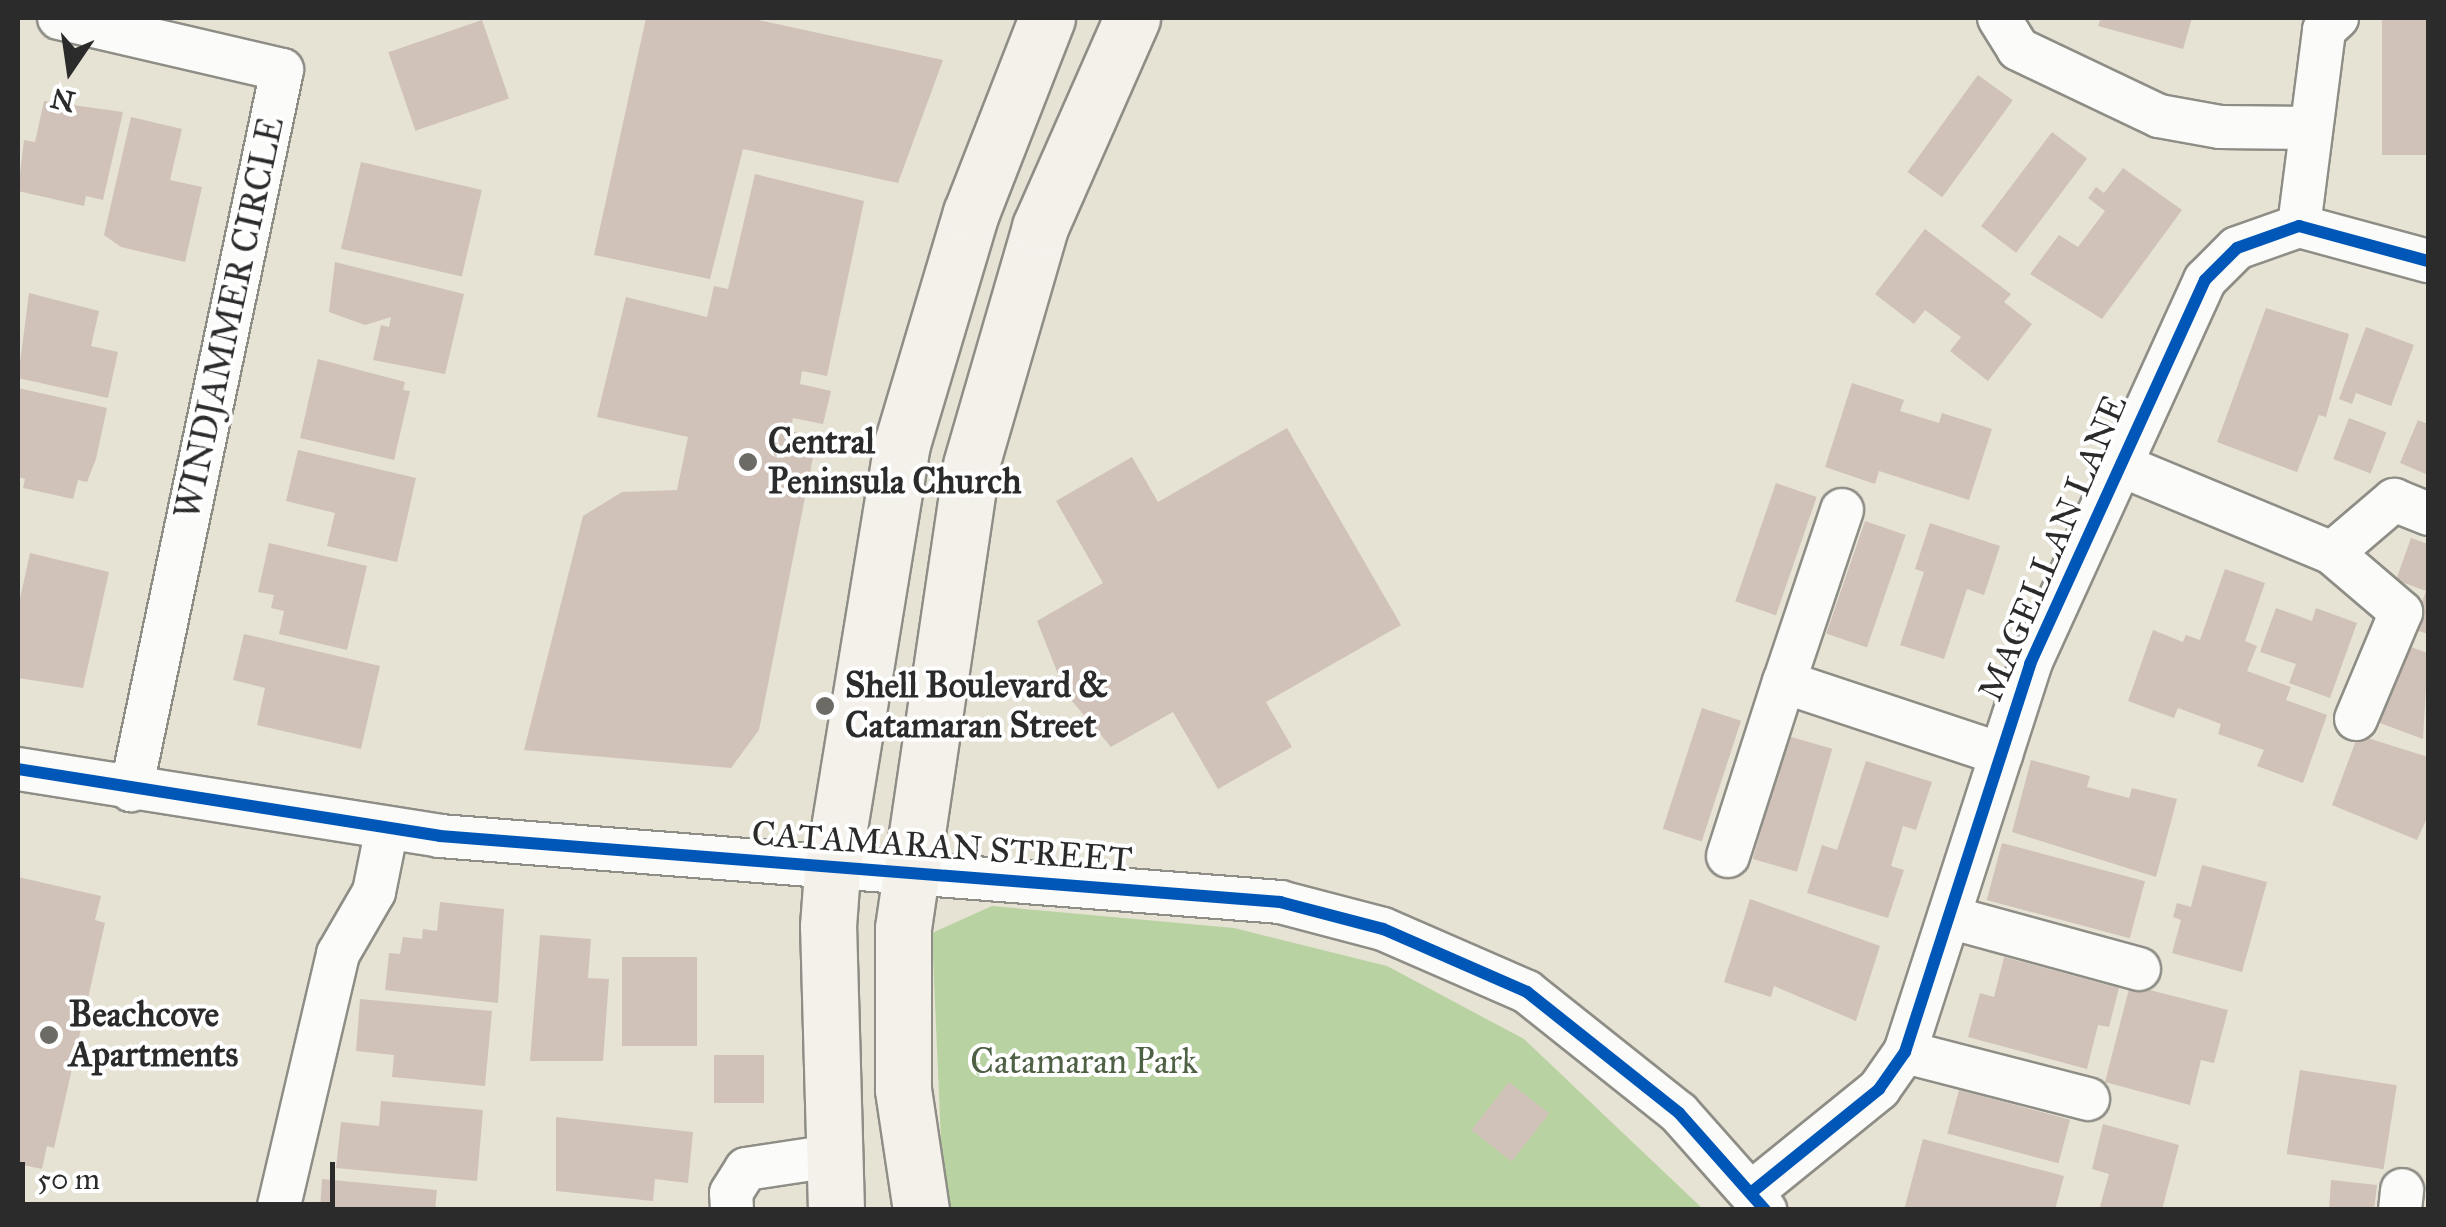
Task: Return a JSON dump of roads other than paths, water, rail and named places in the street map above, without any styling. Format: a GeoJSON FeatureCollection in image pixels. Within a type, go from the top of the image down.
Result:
{"type":"FeatureCollection","features":[{"type":"Feature","properties":{"kind":"main road"},"geometry":{"type":"LineString","coordinates":[[836,1210],[832,1156],[832,871],[902,444],[970,213],[1047,18]]}},
{"type":"Feature","properties":{"kind":"main road"},"geometry":{"type":"LineString","coordinates":[[921,1210],[903,1089],[908,876],[971,465],[1040,227],[1132,18]]}},
{"type":"Feature","properties":{"kind":"street","name":"WINDJAMMER CIRCLE"},"geometry":{"type":"LineString","coordinates":[[59,18],[282,70],[131,790]]}},
{"type":"Feature","properties":{"kind":"street"},"geometry":{"type":"LineString","coordinates":[[2000,18],[2018,48],[2159,116],[2220,127],[2311,128]]}},
{"type":"Feature","properties":{"kind":"street"},"geometry":{"type":"LineString","coordinates":[[2337,18],[2324,30],[2299,226],[2428,262]]}},
{"type":"Feature","properties":{"kind":"street","name":"MAGELLAN LANE"},"geometry":{"type":"LineString","coordinates":[[1758,1201],[1879,1089],[1906,1052],[2030,664],[2205,280],[2237,248],[2299,226]]}},
{"type":"Feature","properties":{"kind":"street"},"geometry":{"type":"LineString","coordinates":[[2120,465],[2332,553],[2401,612],[2356,719]]}},
{"type":"Feature","properties":{"kind":"street"},"geometry":{"type":"LineString","coordinates":[[2332,553],[2394,500],[2428,514]]}},
{"type":"Feature","properties":{"kind":"street"},"geometry":{"type":"LineString","coordinates":[[1728,856],[1842,510]]}},
{"type":"Feature","properties":{"kind":"street"},"geometry":{"type":"LineString","coordinates":[[1784,682],[2000,754]]}},
{"type":"Feature","properties":{"kind":"street","name":"CATAMARAN STREET"},"geometry":{"type":"LineString","coordinates":[[18,768],[131,790],[387,828],[832,871],[1280,902],[1400,936],[1527,992],[1594,1039],[1679,1113],[1758,1201]]}},
{"type":"Feature","properties":{"kind":"street"},"geometry":{"type":"LineString","coordinates":[[278,1210],[338,954],[374,892],[387,828]]}},
{"type":"Feature","properties":{"kind":"street"},"geometry":{"type":"LineString","coordinates":[[1948,917],[2139,969]]}},
{"type":"Feature","properties":{"kind":"street"},"geometry":{"type":"LineString","coordinates":[[1906,1052],[2088,1098]]}},
{"type":"Feature","properties":{"kind":"street"},"geometry":{"type":"LineString","coordinates":[[732,1210],[731,1192],[746,1169],[832,1156]]}},
{"type":"Feature","properties":{"kind":"place","name":"Central Peninsula Church"},"geometry":{"type":"Point","coordinates":[748,462]}},
{"type":"Feature","properties":{"kind":"place","name":"Shell Boulevard & Catamaran Street"},"geometry":{"type":"Point","coordinates":[825,706]}},
{"type":"Feature","properties":{"kind":"place","name":"Beachcove Apartments"},"geometry":{"type":"Point","coordinates":[49,1035]}},
{"type":"Feature","properties":{"kind":"park label","name":"Catamaran Park"},"geometry":{"type":"Point","coordinates":[1084,1062]}}]}
